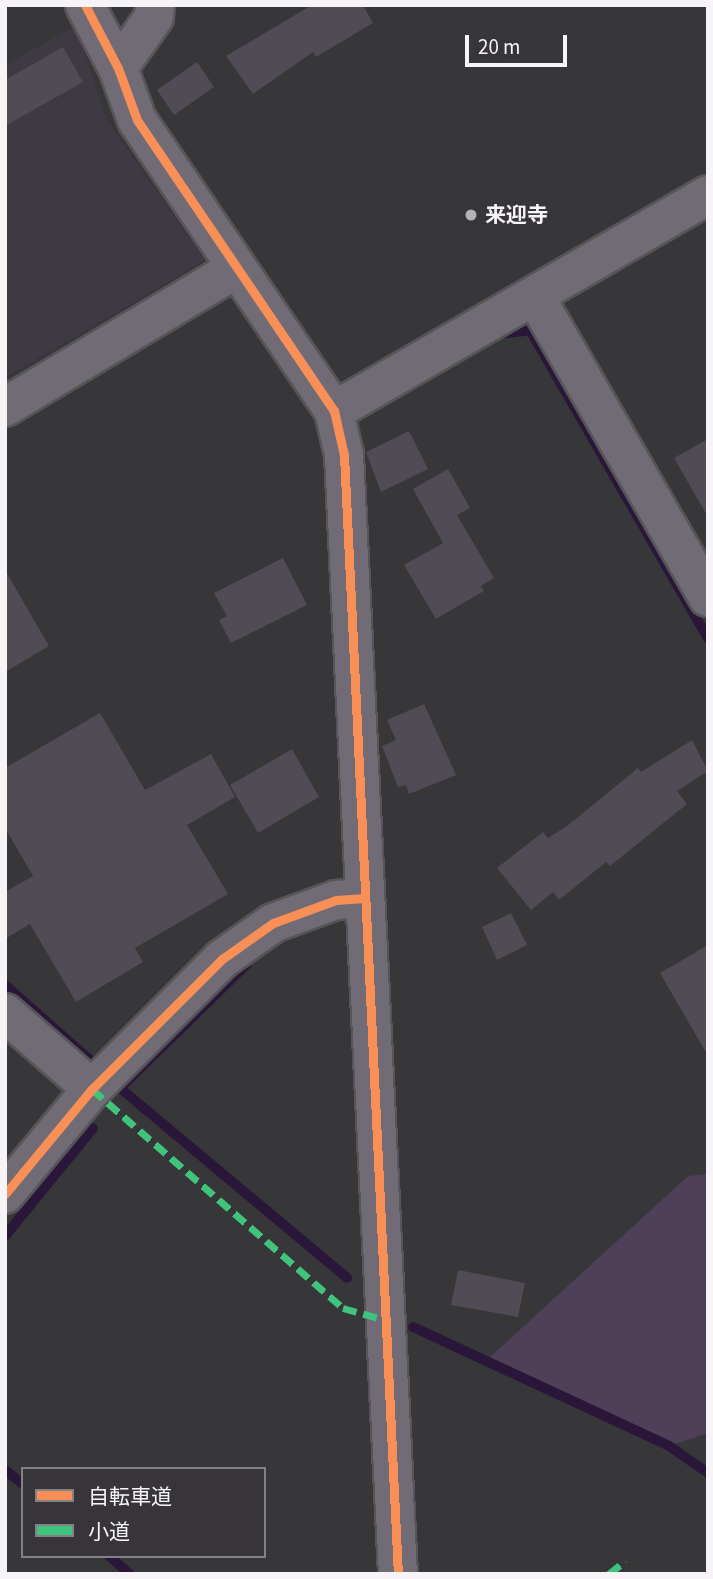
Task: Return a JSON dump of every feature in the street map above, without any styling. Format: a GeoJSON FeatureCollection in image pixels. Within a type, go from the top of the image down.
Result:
{"type":"FeatureCollection","features":[{"type":"Feature","properties":{"kind":"street"},"geometry":{"type":"LineString","coordinates":[[85,5],[118,68],[136,120],[334,411],[344,455],[398,1574]]}},
{"type":"Feature","properties":{"kind":"street"},"geometry":{"type":"LineString","coordinates":[[118,68],[154,17],[155,5]]}},
{"type":"Feature","properties":{"kind":"street"},"geometry":{"type":"LineString","coordinates":[[334,411],[536,298],[708,195]]}},
{"type":"Feature","properties":{"kind":"street"},"geometry":{"type":"LineString","coordinates":[[5,407],[237,268]]}},
{"type":"Feature","properties":{"kind":"street"},"geometry":{"type":"LineString","coordinates":[[536,298],[708,597]]}},
{"type":"Feature","properties":{"kind":"street"},"geometry":{"type":"LineString","coordinates":[[5,1194],[92,1089],[222,959],[273,923],[336,900],[365,898]]}},
{"type":"Feature","properties":{"kind":"street"},"geometry":{"type":"LineString","coordinates":[[5,1013],[92,1089]]}},
{"type":"Feature","properties":{"kind":"shaded area"},"geometry":{"type":"Polygon","coordinates":[[[75,26],[107,120],[205,260],[5,378],[5,65],[75,26]]]}},
{"type":"Feature","properties":{"kind":"shaded area"},"geometry":{"type":"Polygon","coordinates":[[[708,1174],[708,1433],[676,1444],[489,1358],[688,1176],[708,1174]]]}},
{"type":"Feature","properties":{"kind":"building"},"geometry":{"type":"Polygon","coordinates":[[[312,5],[363,5],[373,23],[316,57],[313,52],[253,94],[226,56],[312,5]]]}},
{"type":"Feature","properties":{"kind":"building"},"geometry":{"type":"Polygon","coordinates":[[[63,47],[83,82],[5,126],[5,80],[63,47]]]}},
{"type":"Feature","properties":{"kind":"building"},"geometry":{"type":"Polygon","coordinates":[[[197,62],[214,87],[174,115],[157,90],[197,62]]]}},
{"type":"Feature","properties":{"kind":"building"},"geometry":{"type":"Polygon","coordinates":[[[409,431],[428,469],[381,492],[366,452],[409,431]]]}},
{"type":"Feature","properties":{"kind":"building"},"geometry":{"type":"Polygon","coordinates":[[[708,439],[708,517],[674,458],[708,439]]]}},
{"type":"Feature","properties":{"kind":"building"},"geometry":{"type":"Polygon","coordinates":[[[448,469],[470,508],[457,515],[494,578],[481,586],[484,591],[436,619],[404,565],[443,543],[413,489],[448,469]]]}},
{"type":"Feature","properties":{"kind":"building"},"geometry":{"type":"Polygon","coordinates":[[[283,558],[307,605],[231,643],[219,620],[227,616],[214,593],[283,558]]]}},
{"type":"Feature","properties":{"kind":"building"},"geometry":{"type":"Polygon","coordinates":[[[5,570],[49,646],[5,672],[5,570]]]}},
{"type":"Feature","properties":{"kind":"building"},"geometry":{"type":"Polygon","coordinates":[[[424,704],[456,775],[409,794],[406,785],[398,787],[382,746],[396,740],[387,720],[424,704]]]}},
{"type":"Feature","properties":{"kind":"building"},"geometry":{"type":"Polygon","coordinates":[[[100,713],[145,790],[211,754],[235,797],[187,825],[228,894],[135,948],[143,962],[76,1002],[30,924],[5,939],[5,892],[33,876],[5,828],[5,768],[100,713]]]}},
{"type":"Feature","properties":{"kind":"building"},"geometry":{"type":"Polygon","coordinates":[[[692,740],[708,771],[677,791],[687,804],[610,866],[606,862],[559,900],[553,892],[531,910],[497,868],[543,832],[548,838],[567,826],[638,768],[641,772],[692,740]]]}},
{"type":"Feature","properties":{"kind":"building"},"geometry":{"type":"Polygon","coordinates":[[[292,749],[319,797],[258,833],[230,785],[292,749]]]}},
{"type":"Feature","properties":{"kind":"building"},"geometry":{"type":"Polygon","coordinates":[[[511,913],[527,945],[497,960],[482,927],[511,913]]]}},
{"type":"Feature","properties":{"kind":"building"},"geometry":{"type":"Polygon","coordinates":[[[708,945],[708,1056],[660,973],[708,945]]]}},
{"type":"Feature","properties":{"kind":"building"},"geometry":{"type":"Polygon","coordinates":[[[458,1270],[525,1283],[518,1317],[451,1305],[458,1270]]]}},
{"type":"Feature","properties":{"kind":"waterway"},"geometry":{"type":"LineString","coordinates":[[507,333],[530,330],[708,638]]}},
{"type":"Feature","properties":{"kind":"waterway"},"geometry":{"type":"LineString","coordinates":[[247,964],[120,1088],[347,1278]]}},
{"type":"Feature","properties":{"kind":"waterway"},"geometry":{"type":"LineString","coordinates":[[5,985],[92,1062]]}},
{"type":"Feature","properties":{"kind":"waterway"},"geometry":{"type":"LineString","coordinates":[[5,1236],[93,1128]]}},
{"type":"Feature","properties":{"kind":"waterway"},"geometry":{"type":"LineString","coordinates":[[413,1327],[669,1446],[708,1473]]}},
{"type":"Feature","properties":{"kind":"waterway"},"geometry":{"type":"LineString","coordinates":[[5,1470],[21,1482]]}},
{"type":"Feature","properties":{"kind":"waterway"},"geometry":{"type":"LineString","coordinates":[[111,1558],[130,1574]]}},
{"type":"Feature","properties":{"kind":"marked path"},"geometry":{"type":"LineString","coordinates":[[92,1089],[343,1308],[386,1320]]}},
{"type":"Feature","properties":{"kind":"marked path"},"geometry":{"type":"LineString","coordinates":[[609,1574],[625,1561]]}},
{"type":"Feature","properties":{"kind":"cycle path"},"geometry":{"type":"LineString","coordinates":[[85,5],[118,68],[137,120],[334,411],[344,455],[398,1574]]}},
{"type":"Feature","properties":{"kind":"cycle path"},"geometry":{"type":"LineString","coordinates":[[5,1194],[92,1089],[222,959],[273,923],[336,900],[365,898]]}},
{"type":"Feature","properties":{"kind":"place","name":"来迎寺"},"geometry":{"type":"Point","coordinates":[471,215]}}]}
